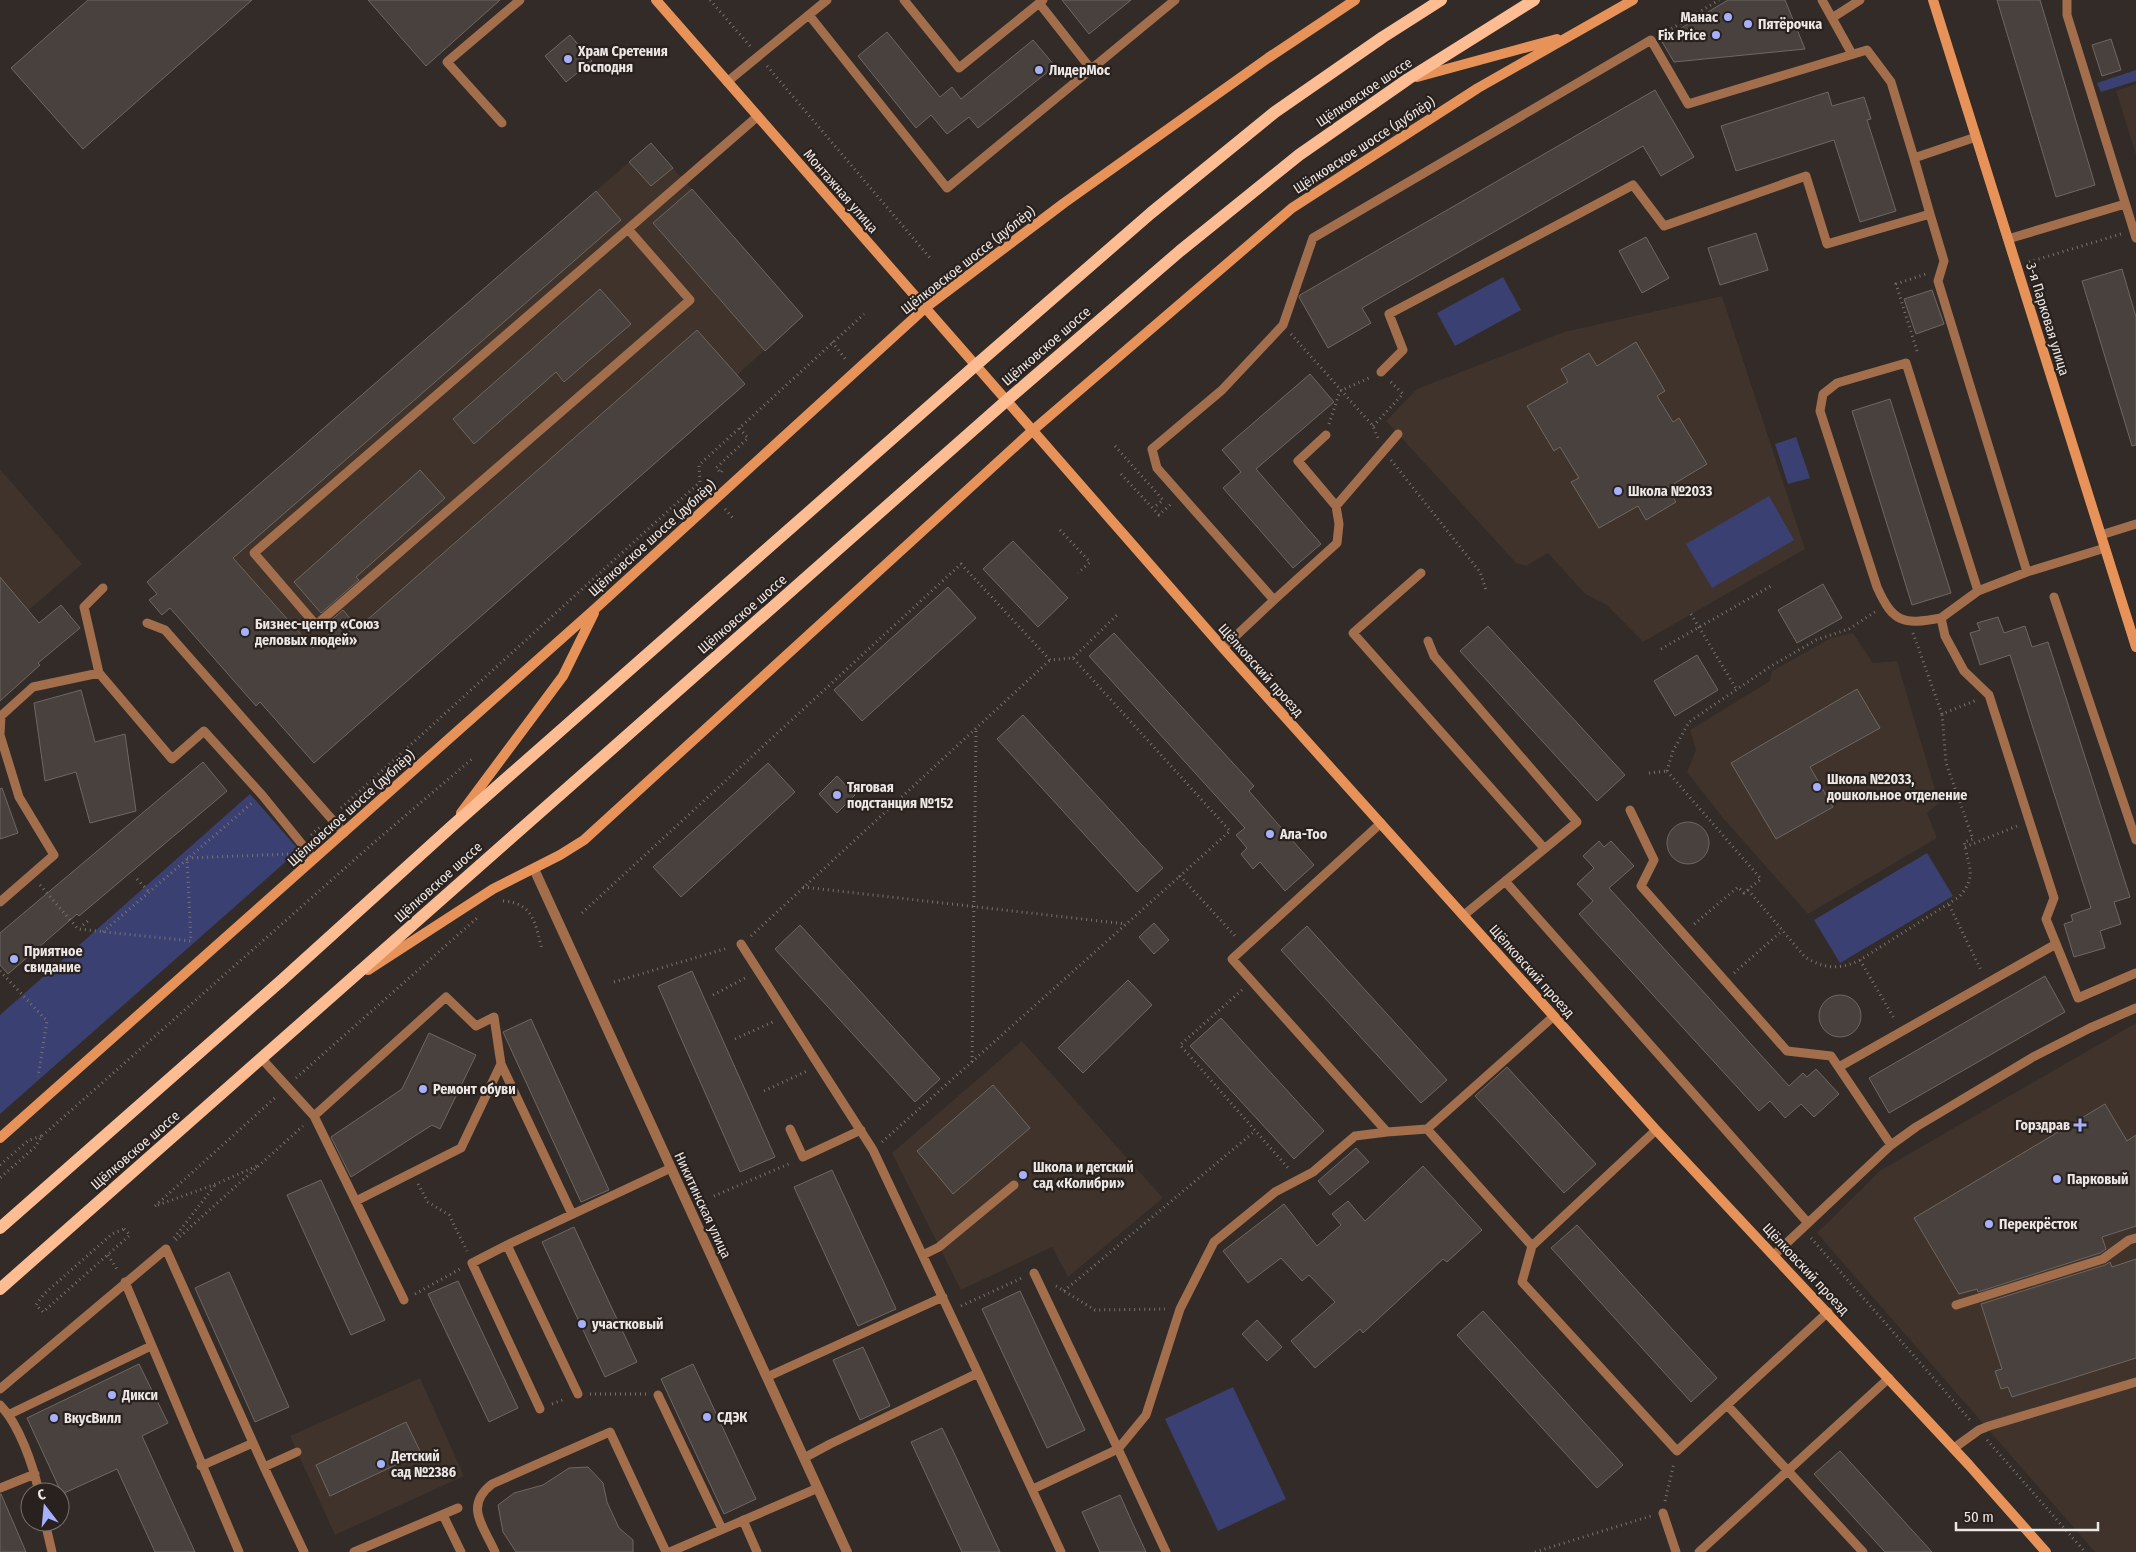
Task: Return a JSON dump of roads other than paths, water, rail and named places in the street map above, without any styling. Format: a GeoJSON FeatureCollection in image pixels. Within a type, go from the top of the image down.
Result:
{"type":"FeatureCollection","features":[{"type":"Feature","properties":{"kind":"main road"},"geometry":{"type":"LineString","coordinates":[[0,1228],[282,980],[451,827],[1151,213],[1275,112],[1383,37],[1441,0]]}},
{"type":"Feature","properties":{"kind":"main road","name":"Щёлковское шоссе"},"geometry":{"type":"LineString","coordinates":[[0,1289],[1006,401],[1180,251],[1299,155],[1408,79],[1534,0]]}},
{"type":"Feature","properties":{"kind":"street","name":"Монтажная улица"},"geometry":{"type":"LineString","coordinates":[[656,0],[1006,401]]}},
{"type":"Feature","properties":{"kind":"street","name":"Щёлковское шоссе (дублёр)"},"geometry":{"type":"LineString","coordinates":[[0,1138],[596,608],[925,308],[1064,203],[1268,58],[1355,0]]}},
{"type":"Feature","properties":{"kind":"street","name":"Щёлковское шоссе (дублёр)"},"geometry":{"type":"LineString","coordinates":[[344,986],[493,889],[534,869],[584,840],[1032,431],[1292,208],[1478,88],[1633,0]]}},
{"type":"Feature","properties":{"kind":"street","name":"3-я Парковая улица"},"geometry":{"type":"LineString","coordinates":[[1933,0],[2136,647]]}},
{"type":"Feature","properties":{"kind":"street"},"geometry":{"type":"LineString","coordinates":[[1408,79],[1570,35]]}},
{"type":"Feature","properties":{"kind":"street","name":"Щёлковский проезд"},"geometry":{"type":"LineString","coordinates":[[1006,401],[1223,648],[1656,1130],[1954,1448],[2046,1552]]}},
{"type":"Feature","properties":{"kind":"street"},"geometry":{"type":"LineString","coordinates":[[451,827],[563,676],[596,608]]}},
{"type":"Feature","properties":{"kind":"street","name":"Никитинская улица"},"geometry":{"type":"LineString","coordinates":[[534,869],[847,1552]]}},
{"type":"Feature","properties":{"kind":"lane"},"geometry":{"type":"LineString","coordinates":[[502,123],[447,62],[520,0]]}},
{"type":"Feature","properties":{"kind":"lane"},"geometry":{"type":"LineString","coordinates":[[727,82],[827,0]]}},
{"type":"Feature","properties":{"kind":"lane"},"geometry":{"type":"LineString","coordinates":[[904,0],[959,68],[1041,2],[1092,69]]}},
{"type":"Feature","properties":{"kind":"lane"},"geometry":{"type":"LineString","coordinates":[[809,15],[947,188],[1175,0]]}},
{"type":"Feature","properties":{"kind":"lane"},"geometry":{"type":"LineString","coordinates":[[1822,0],[1852,54]]}},
{"type":"Feature","properties":{"kind":"lane"},"geometry":{"type":"LineString","coordinates":[[1832,18],[1860,0]]}},
{"type":"Feature","properties":{"kind":"lane"},"geometry":{"type":"LineString","coordinates":[[2067,0],[2067,15],[2135,234]]}},
{"type":"Feature","properties":{"kind":"lane"},"geometry":{"type":"LineString","coordinates":[[1274,600],[1157,468],[1152,449],[1222,390],[1283,325],[1313,238],[1651,40],[1688,104],[1867,50],[1892,82],[1944,261],[1938,281],[2027,572]]}},
{"type":"Feature","properties":{"kind":"lane"},"geometry":{"type":"LineString","coordinates":[[628,229],[690,300],[316,624],[254,553],[758,116]]}},
{"type":"Feature","properties":{"kind":"lane"},"geometry":{"type":"LineString","coordinates":[[1914,158],[1976,137]]}},
{"type":"Feature","properties":{"kind":"lane"},"geometry":{"type":"LineString","coordinates":[[1382,372],[1404,350],[1389,314],[1633,186],[1664,226],[1806,176],[1827,244],[1930,214]]}},
{"type":"Feature","properties":{"kind":"lane"},"geometry":{"type":"LineString","coordinates":[[2008,239],[2125,204]]}},
{"type":"Feature","properties":{"kind":"lane"},"geometry":{"type":"LineString","coordinates":[[1978,591],[1906,363],[1837,383],[1823,394],[1820,411],[1877,587],[1885,605],[1899,619],[1918,622],[1941,618],[1978,591],[2027,572],[2105,548]]}},
{"type":"Feature","properties":{"kind":"lane"},"geometry":{"type":"LineString","coordinates":[[1336,506],[1398,434]]}},
{"type":"Feature","properties":{"kind":"lane"},"geometry":{"type":"LineString","coordinates":[[1223,648],[1337,543],[1339,524],[1336,506],[1298,461],[1326,435]]}},
{"type":"Feature","properties":{"kind":"lane"},"geometry":{"type":"LineString","coordinates":[[2101,535],[2136,524]]}},
{"type":"Feature","properties":{"kind":"lane"},"geometry":{"type":"LineString","coordinates":[[1421,574],[1353,633],[1544,848]]}},
{"type":"Feature","properties":{"kind":"lane"},"geometry":{"type":"LineString","coordinates":[[102,588],[84,607],[99,672],[172,758],[204,731],[262,795],[314,859]]}},
{"type":"Feature","properties":{"kind":"lane"},"geometry":{"type":"LineString","coordinates":[[2054,597],[2136,840]]}},
{"type":"Feature","properties":{"kind":"lane"},"geometry":{"type":"LineString","coordinates":[[1941,618],[1946,636],[1964,671],[1989,695],[2054,898],[2046,918],[2078,998],[2136,973]]}},
{"type":"Feature","properties":{"kind":"lane"},"geometry":{"type":"LineString","coordinates":[[147,623],[165,630],[344,833]]}},
{"type":"Feature","properties":{"kind":"lane"},"geometry":{"type":"LineString","coordinates":[[1428,641],[1434,656],[1577,822],[1464,915]]}},
{"type":"Feature","properties":{"kind":"lane"},"geometry":{"type":"LineString","coordinates":[[0,902],[54,855],[19,797],[0,735],[1,716],[33,686],[99,672]]}},
{"type":"Feature","properties":{"kind":"lane"},"geometry":{"type":"LineString","coordinates":[[1630,810],[1654,860],[1641,886],[1787,1051],[1832,1056],[1891,1145]]}},
{"type":"Feature","properties":{"kind":"lane"},"geometry":{"type":"LineString","coordinates":[[1381,823],[1232,959],[1387,1132]]}},
{"type":"Feature","properties":{"kind":"lane"},"geometry":{"type":"LineString","coordinates":[[1505,881],[1805,1226]]}},
{"type":"Feature","properties":{"kind":"lane"},"geometry":{"type":"LineString","coordinates":[[741,944],[874,1150],[1061,1552]]}},
{"type":"Feature","properties":{"kind":"lane"},"geometry":{"type":"LineString","coordinates":[[1839,1068],[2056,944]]}},
{"type":"Feature","properties":{"kind":"lane"},"geometry":{"type":"LineString","coordinates":[[314,1116],[446,997],[476,1026],[494,1017],[502,1064],[572,1214]]}},
{"type":"Feature","properties":{"kind":"lane"},"geometry":{"type":"LineString","coordinates":[[1774,1255],[1891,1145],[1916,1127],[2033,1057],[2090,1028],[2136,1008]]}},
{"type":"Feature","properties":{"kind":"lane"},"geometry":{"type":"LineString","coordinates":[[1033,1489],[1118,1449],[1146,1415],[1180,1309],[1214,1242],[1275,1192],[1313,1172],[1355,1136],[1427,1129],[1554,1016]]}},
{"type":"Feature","properties":{"kind":"lane"},"geometry":{"type":"LineString","coordinates":[[262,1059],[314,1116],[404,1300]]}},
{"type":"Feature","properties":{"kind":"lane"},"geometry":{"type":"LineString","coordinates":[[356,1201],[413,1174],[461,1148],[502,1064]]}},
{"type":"Feature","properties":{"kind":"lane"},"geometry":{"type":"LineString","coordinates":[[790,1129],[803,1158],[861,1130]]}},
{"type":"Feature","properties":{"kind":"lane"},"geometry":{"type":"LineString","coordinates":[[1427,1129],[1532,1246]]}},
{"type":"Feature","properties":{"kind":"lane"},"geometry":{"type":"LineString","coordinates":[[1656,1130],[1532,1246],[1522,1282],[1677,1451],[1828,1312]]}},
{"type":"Feature","properties":{"kind":"lane"},"geometry":{"type":"LineString","coordinates":[[540,1409],[472,1263],[671,1168]]}},
{"type":"Feature","properties":{"kind":"lane"},"geometry":{"type":"LineString","coordinates":[[923,1255],[939,1246],[1014,1185]]}},
{"type":"Feature","properties":{"kind":"lane"},"geometry":{"type":"LineString","coordinates":[[1956,1305],[2103,1260],[2129,1240],[2136,1238]]}},
{"type":"Feature","properties":{"kind":"lane"},"geometry":{"type":"LineString","coordinates":[[507,1245],[578,1394]]}},
{"type":"Feature","properties":{"kind":"lane"},"geometry":{"type":"LineString","coordinates":[[0,1389],[166,1249],[304,1552]]}},
{"type":"Feature","properties":{"kind":"lane"},"geometry":{"type":"LineString","coordinates":[[1034,1273],[1166,1552]]}},
{"type":"Feature","properties":{"kind":"lane"},"geometry":{"type":"LineString","coordinates":[[125,1282],[201,1466],[239,1552]]}},
{"type":"Feature","properties":{"kind":"lane"},"geometry":{"type":"LineString","coordinates":[[767,1377],[942,1296]]}},
{"type":"Feature","properties":{"kind":"lane"},"geometry":{"type":"LineString","coordinates":[[10,1414],[151,1346]]}},
{"type":"Feature","properties":{"kind":"lane"},"geometry":{"type":"LineString","coordinates":[[804,1458],[978,1373]]}},
{"type":"Feature","properties":{"kind":"lane"},"geometry":{"type":"LineString","coordinates":[[1698,1552],[1889,1378]]}},
{"type":"Feature","properties":{"kind":"lane"},"geometry":{"type":"LineString","coordinates":[[1954,1448],[1979,1430],[2136,1382]]}},
{"type":"Feature","properties":{"kind":"lane"},"geometry":{"type":"LineString","coordinates":[[658,1394],[722,1529]]}},
{"type":"Feature","properties":{"kind":"lane"},"geometry":{"type":"LineString","coordinates":[[0,1405],[10,1414],[35,1474],[36,1482]]}},
{"type":"Feature","properties":{"kind":"lane"},"geometry":{"type":"LineString","coordinates":[[1727,1405],[1863,1552]]}},
{"type":"Feature","properties":{"kind":"lane"},"geometry":{"type":"LineString","coordinates":[[495,1552],[477,1510],[477,1502],[483,1492],[492,1484],[610,1432],[666,1552]]}},
{"type":"Feature","properties":{"kind":"lane"},"geometry":{"type":"LineString","coordinates":[[201,1466],[253,1443]]}},
{"type":"Feature","properties":{"kind":"lane"},"geometry":{"type":"LineString","coordinates":[[264,1467],[297,1452]]}},
{"type":"Feature","properties":{"kind":"lane"},"geometry":{"type":"LineString","coordinates":[[0,1488],[35,1474]]}},
{"type":"Feature","properties":{"kind":"lane"},"geometry":{"type":"LineString","coordinates":[[670,1552],[818,1488]]}},
{"type":"Feature","properties":{"kind":"lane"},"geometry":{"type":"LineString","coordinates":[[354,1552],[458,1508]]}},
{"type":"Feature","properties":{"kind":"lane"},"geometry":{"type":"LineString","coordinates":[[1663,1513],[1676,1552]]}},
{"type":"Feature","properties":{"kind":"lane"},"geometry":{"type":"LineString","coordinates":[[443,1515],[460,1552]]}},
{"type":"Feature","properties":{"kind":"lane"},"geometry":{"type":"LineString","coordinates":[[743,1520],[758,1552]]}},
{"type":"Feature","properties":{"kind":"lane"},"geometry":{"type":"LineString","coordinates":[[47,1532],[52,1552]]}},
{"type":"Feature","properties":{"kind":"place","name":"Манас"},"geometry":{"type":"Point","coordinates":[1728,17]}},
{"type":"Feature","properties":{"kind":"place","name":"Пятёрочка"},"geometry":{"type":"Point","coordinates":[1748,24]}},
{"type":"Feature","properties":{"kind":"place","name":"Fix Price"},"geometry":{"type":"Point","coordinates":[1716,35]}},
{"type":"Feature","properties":{"kind":"place","name":"Храм Сретения Господня"},"geometry":{"type":"Point","coordinates":[568,59]}},
{"type":"Feature","properties":{"kind":"place","name":"ЛидерМос"},"geometry":{"type":"Point","coordinates":[1039,70]}},
{"type":"Feature","properties":{"kind":"place","name":"Школа №2033"},"geometry":{"type":"Point","coordinates":[1618,491]}},
{"type":"Feature","properties":{"kind":"place","name":"Бизнес-центр «Союз деловых людей»"},"geometry":{"type":"Point","coordinates":[245,632]}},
{"type":"Feature","properties":{"kind":"place","name":"Школа №2033, дошкольное отделение"},"geometry":{"type":"Point","coordinates":[1817,787]}},
{"type":"Feature","properties":{"kind":"place","name":"Тяговая подстанция №152"},"geometry":{"type":"Point","coordinates":[837,795]}},
{"type":"Feature","properties":{"kind":"place","name":"Ала-Тоо"},"geometry":{"type":"Point","coordinates":[1270,834]}},
{"type":"Feature","properties":{"kind":"place","name":"Приятное свидание"},"geometry":{"type":"Point","coordinates":[14,959]}},
{"type":"Feature","properties":{"kind":"place","name":"Ремонт обуви"},"geometry":{"type":"Point","coordinates":[423,1089]}},
{"type":"Feature","properties":{"kind":"place","name":"Горздрав"},"geometry":{"type":"Point","coordinates":[2080,1125]}},
{"type":"Feature","properties":{"kind":"place","name":"Школа и детский сад «Колибри»"},"geometry":{"type":"Point","coordinates":[1023,1175]}},
{"type":"Feature","properties":{"kind":"place","name":"Парковый"},"geometry":{"type":"Point","coordinates":[2057,1179]}},
{"type":"Feature","properties":{"kind":"place","name":"Перекрёсток"},"geometry":{"type":"Point","coordinates":[1989,1224]}},
{"type":"Feature","properties":{"kind":"place","name":"участковый"},"geometry":{"type":"Point","coordinates":[582,1324]}},
{"type":"Feature","properties":{"kind":"place","name":"Дикси"},"geometry":{"type":"Point","coordinates":[112,1395]}},
{"type":"Feature","properties":{"kind":"place","name":"СДЭК"},"geometry":{"type":"Point","coordinates":[707,1417]}},
{"type":"Feature","properties":{"kind":"place","name":"ВкусВилл"},"geometry":{"type":"Point","coordinates":[54,1418]}},
{"type":"Feature","properties":{"kind":"place","name":"Детский сад №2386"},"geometry":{"type":"Point","coordinates":[381,1464]}}]}
